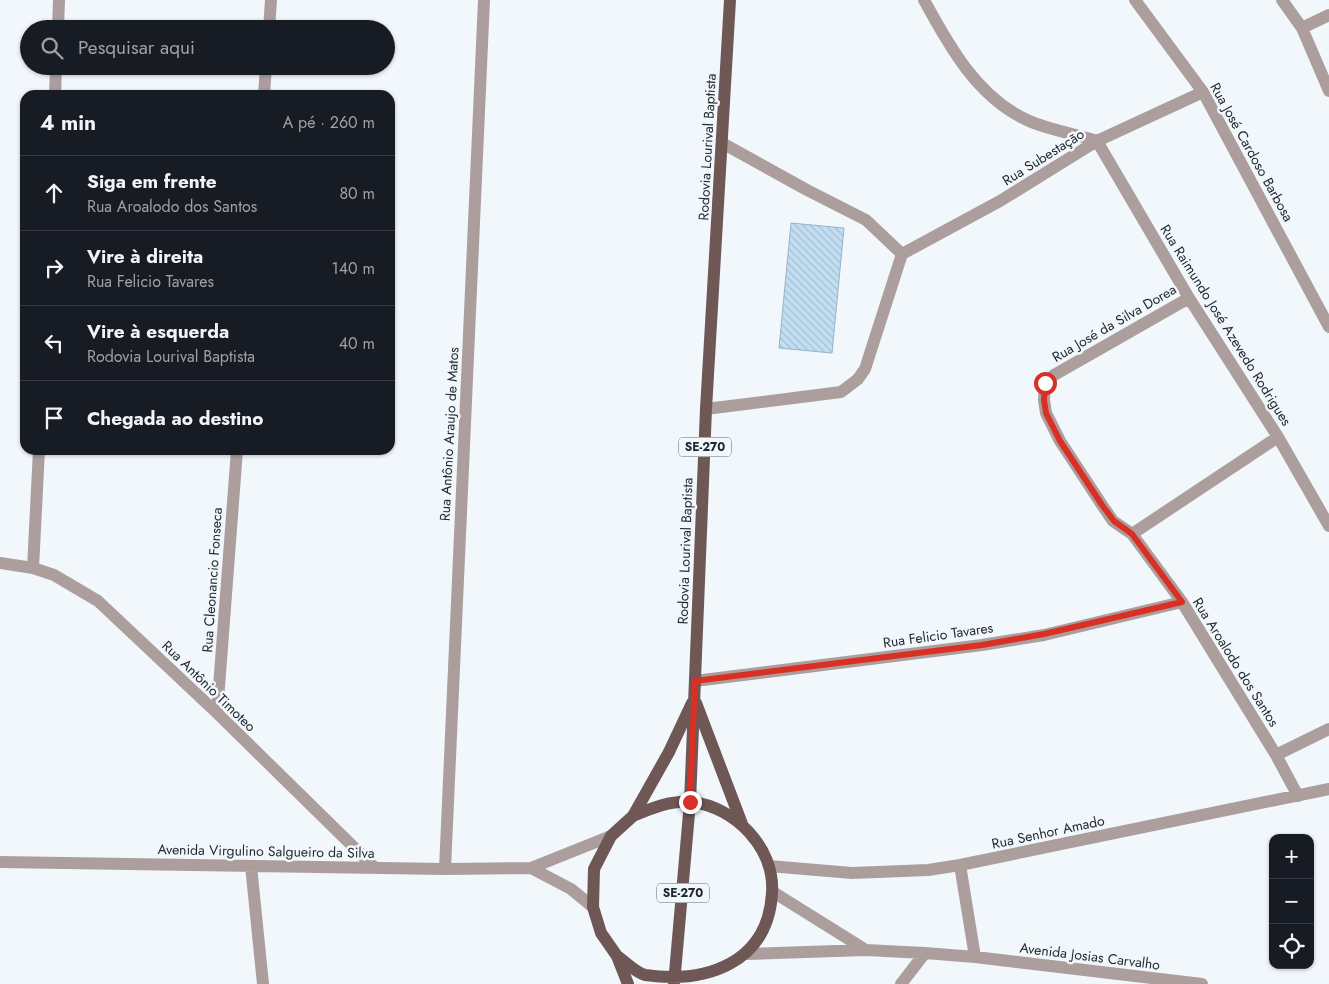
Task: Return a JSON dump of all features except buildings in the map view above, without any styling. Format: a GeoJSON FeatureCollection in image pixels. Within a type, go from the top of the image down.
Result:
{"type":"FeatureCollection","features":[{"type":"Feature","properties":{"kind":"main road","name":"Rodovia Lourival Baptista"},"geometry":{"type":"LineString","coordinates":[[674,984],[690,802],[706,409],[730,0]]}},
{"type":"Feature","properties":{"kind":"main road"},"geometry":{"type":"LineString","coordinates":[[633,816],[669,752],[694,698]]}},
{"type":"Feature","properties":{"kind":"main road"},"geometry":{"type":"LineString","coordinates":[[694,698],[742,824]]}},
{"type":"Feature","properties":{"kind":"main road"},"geometry":{"type":"LineString","coordinates":[[617,956],[643,975],[674,984],[695,983],[732,971],[748,954],[766,926],[772,892],[769,866],[758,843],[742,824],[726,813],[709,805],[690,802],[660,804],[633,816],[611,836],[594,869],[592,906],[601,933],[617,956],[628,984]]}},
{"type":"Feature","properties":{"kind":"street"},"geometry":{"type":"LineString","coordinates":[[58,20],[59,0]]}},
{"type":"Feature","properties":{"kind":"street"},"geometry":{"type":"LineString","coordinates":[[270,20],[271,0]]}},
{"type":"Feature","properties":{"kind":"street","name":"Rua Antônio Araujo de Matos"},"geometry":{"type":"LineString","coordinates":[[445,870],[484,0]]}},
{"type":"Feature","properties":{"kind":"street"},"geometry":{"type":"LineString","coordinates":[[924,0],[951,50],[977,81],[1004,107],[1028,120],[1097,141]]}},
{"type":"Feature","properties":{"kind":"street","name":"Rua José Cardoso Barbosa"},"geometry":{"type":"LineString","coordinates":[[1135,0],[1203,92],[1329,327]]}},
{"type":"Feature","properties":{"kind":"street"},"geometry":{"type":"LineString","coordinates":[[1282,0],[1302,28],[1329,91]]}},
{"type":"Feature","properties":{"kind":"street"},"geometry":{"type":"LineString","coordinates":[[1302,28],[1329,15]]}},
{"type":"Feature","properties":{"kind":"street"},"geometry":{"type":"LineString","coordinates":[[55,90],[56,75]]}},
{"type":"Feature","properties":{"kind":"street"},"geometry":{"type":"LineString","coordinates":[[264,90],[265,75]]}},
{"type":"Feature","properties":{"kind":"street","name":"Rua Subestação"},"geometry":{"type":"LineString","coordinates":[[902,254],[1000,202],[1097,141],[1203,92]]}},
{"type":"Feature","properties":{"kind":"street","name":"Rua Raimundo José Azevedo Rodrigues"},"geometry":{"type":"LineString","coordinates":[[1097,141],[1190,298],[1278,437],[1329,526]]}},
{"type":"Feature","properties":{"kind":"street"},"geometry":{"type":"LineString","coordinates":[[706,409],[840,392],[851,386],[865,369],[902,254],[866,220],[722,143]]}},
{"type":"Feature","properties":{"kind":"street","name":"Rua José da Silva Dorea"},"geometry":{"type":"LineString","coordinates":[[1054,374],[1190,298]]}},
{"type":"Feature","properties":{"kind":"street","name":"Rua Aroalodo dos Santos"},"geometry":{"type":"LineString","coordinates":[[1054,374],[1045,383],[1044,400],[1046,413],[1060,441],[1114,521],[1132,534],[1182,602],[1276,755],[1298,796]]}},
{"type":"Feature","properties":{"kind":"street"},"geometry":{"type":"LineString","coordinates":[[1132,534],[1278,437]]}},
{"type":"Feature","properties":{"kind":"street"},"geometry":{"type":"LineString","coordinates":[[34,568],[39,455]]}},
{"type":"Feature","properties":{"kind":"street","name":"Rua Cleonancio Fonseca"},"geometry":{"type":"LineString","coordinates":[[217,713],[237,455]]}},
{"type":"Feature","properties":{"kind":"street","name":"Rua Antônio Timoteo"},"geometry":{"type":"LineString","coordinates":[[0,563],[34,568],[54,575],[98,602],[217,713],[375,868]]}},
{"type":"Feature","properties":{"kind":"street","name":"Rua Felicio Tavares"},"geometry":{"type":"LineString","coordinates":[[695,681],[982,645],[1044,634],[1182,602]]}},
{"type":"Feature","properties":{"kind":"street"},"geometry":{"type":"LineString","coordinates":[[1276,755],[1329,729]]}},
{"type":"Feature","properties":{"kind":"street","name":"Rua Senhor Amado"},"geometry":{"type":"LineString","coordinates":[[769,866],[852,873],[928,870],[960,866],[1329,789]]}},
{"type":"Feature","properties":{"kind":"street","name":"Avenida Virgulino Salgueiro da Silva"},"geometry":{"type":"LineString","coordinates":[[0,862],[445,870],[531,868],[611,836]]}},
{"type":"Feature","properties":{"kind":"street"},"geometry":{"type":"LineString","coordinates":[[251,866],[263,984]]}},
{"type":"Feature","properties":{"kind":"street"},"geometry":{"type":"LineString","coordinates":[[960,866],[975,957]]}},
{"type":"Feature","properties":{"kind":"street"},"geometry":{"type":"LineString","coordinates":[[531,868],[571,890],[592,906]]}},
{"type":"Feature","properties":{"kind":"street","name":"Avenida Josias Carvalho"},"geometry":{"type":"LineString","coordinates":[[772,892],[866,950]]}},
{"type":"Feature","properties":{"kind":"street","name":"Avenida Josias Carvalho"},"geometry":{"type":"LineString","coordinates":[[748,954],[866,950],[925,953],[975,957],[1202,984]]}},
{"type":"Feature","properties":{"kind":"street"},"geometry":{"type":"LineString","coordinates":[[901,984],[925,953]]}},
{"type":"Feature","properties":{"kind":"route"},"geometry":{"type":"LineString","coordinates":[[690,802],[695,681],[982,645],[1044,634],[1182,602],[1132,534],[1114,521],[1060,441],[1046,413],[1044,400],[1045,383]]}}]}
